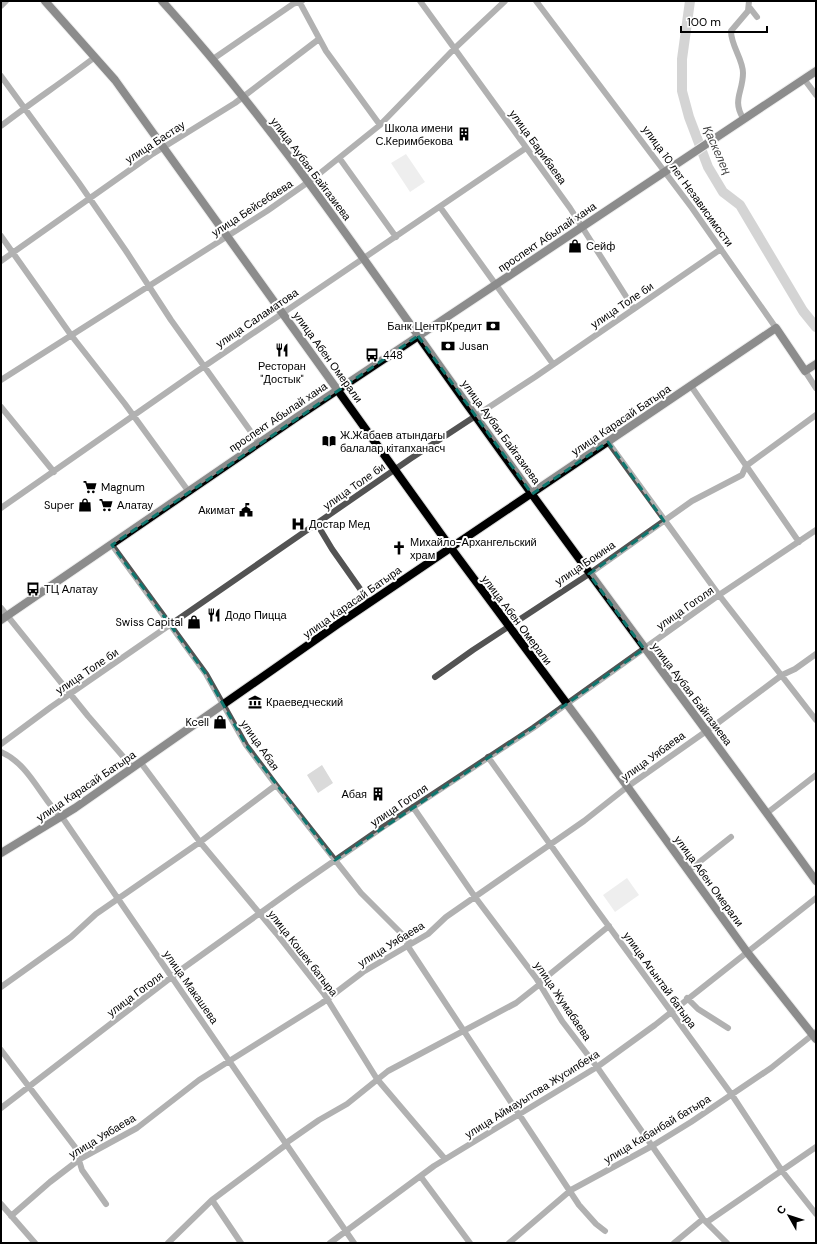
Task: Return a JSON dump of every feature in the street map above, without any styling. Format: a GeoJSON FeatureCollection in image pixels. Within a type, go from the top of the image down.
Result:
{"type":"FeatureCollection","features":[{"type":"Feature","properties":{"kind":"main road","name":"улица Абен Омерали"},"geometry":{"type":"LineString","coordinates":[[45,1],[115,80],[228,236],[282,314],[338,389],[394,470],[508,626],[747,952],[815,1035]]}},
{"type":"Feature","properties":{"kind":"main road","name":"улица Аубая Байгазиева"},"geometry":{"type":"LineString","coordinates":[[162,1],[214,59],[309,182],[589,574],[816,881]]}},
{"type":"Feature","properties":{"kind":"main road"},"geometry":{"type":"LineString","coordinates":[[743,118],[816,70]]}},
{"type":"Feature","properties":{"kind":"main road","name":"проспект Абылай хана"},"geometry":{"type":"LineString","coordinates":[[5,618],[338,389],[496,286],[743,118]]}},
{"type":"Feature","properties":{"kind":"main road","name":"улица 10 лет Независимости"},"geometry":{"type":"LineString","coordinates":[[776,328],[805,371]]}},
{"type":"Feature","properties":{"kind":"main road","name":"улица Карасай Батыра"},"geometry":{"type":"LineString","coordinates":[[1,853],[61,817],[370,603],[776,328]]}},
{"type":"Feature","properties":{"kind":"main road"},"geometry":{"type":"LineString","coordinates":[[805,371],[816,364]]}},
{"type":"Feature","properties":{"kind":"street"},"geometry":{"type":"LineString","coordinates":[[1,6],[6,1]]}},
{"type":"Feature","properties":{"kind":"street"},"geometry":{"type":"LineString","coordinates":[[214,59],[293,4],[300,1],[319,39],[340,72],[380,125]]}},
{"type":"Feature","properties":{"kind":"street","name":"улица Барибаева"},"geometry":{"type":"LineString","coordinates":[[420,1],[582,228],[634,309]]}},
{"type":"Feature","properties":{"kind":"street","name":"улица Бейсебаева"},"geometry":{"type":"LineString","coordinates":[[1,380],[228,236],[309,182],[340,159],[380,125],[454,48],[505,1]]}},
{"type":"Feature","properties":{"kind":"street","name":"улица 10 лет Независимости"},"geometry":{"type":"LineString","coordinates":[[536,1],[664,171],[776,328]]}},
{"type":"Feature","properties":{"kind":"street"},"geometry":{"type":"LineString","coordinates":[[749,1],[750,8],[757,17]]}},
{"type":"Feature","properties":{"kind":"street"},"geometry":{"type":"LineString","coordinates":[[743,118],[737,109],[737,103],[743,72],[732,40],[732,31],[750,8]]}},
{"type":"Feature","properties":{"kind":"street","name":"улица Бастау"},"geometry":{"type":"LineString","coordinates":[[1,261],[164,148],[243,97],[319,39]]}},
{"type":"Feature","properties":{"kind":"street"},"geometry":{"type":"LineString","coordinates":[[1,126],[95,57]]}},
{"type":"Feature","properties":{"kind":"street"},"geometry":{"type":"LineString","coordinates":[[1,76],[126,251],[148,286],[260,443]]}},
{"type":"Feature","properties":{"kind":"street"},"geometry":{"type":"LineString","coordinates":[[804,79],[816,95]]}},
{"type":"Feature","properties":{"kind":"street","name":"улица Саламатова"},"geometry":{"type":"LineString","coordinates":[[1,508],[362,258],[396,237],[526,148]]}},
{"type":"Feature","properties":{"kind":"street"},"geometry":{"type":"LineString","coordinates":[[340,159],[396,237]]}},
{"type":"Feature","properties":{"kind":"street"},"geometry":{"type":"LineString","coordinates":[[440,207],[554,364]]}},
{"type":"Feature","properties":{"kind":"street"},"geometry":{"type":"LineString","coordinates":[[1,236],[71,335],[134,416],[189,492]]}},
{"type":"Feature","properties":{"kind":"street","name":"улица Толе би"},"geometry":{"type":"LineString","coordinates":[[1,744],[394,470],[554,364],[721,249]]}},
{"type":"Feature","properties":{"kind":"street","name":"улица 10 лет Независимости"},"geometry":{"type":"LineString","coordinates":[[805,371],[816,388]]}},
{"type":"Feature","properties":{"kind":"street"},"geometry":{"type":"LineString","coordinates":[[691,386],[799,542]]}},
{"type":"Feature","properties":{"kind":"street"},"geometry":{"type":"LineString","coordinates":[[1,407],[54,472]]}},
{"type":"Feature","properties":{"kind":"street","name":"улица Бокина"},"geometry":{"type":"LineString","coordinates":[[435,677],[508,626],[589,574],[664,521],[713,489],[742,475],[746,466],[816,416]]}},
{"type":"Feature","properties":{"kind":"street"},"geometry":{"type":"LineString","coordinates":[[608,442],[719,596],[816,720]]}},
{"type":"Feature","properties":{"kind":"street"},"geometry":{"type":"LineString","coordinates":[[317,524],[332,549],[370,603]]}},
{"type":"Feature","properties":{"kind":"street","name":"улица Гоголя"},"geometry":{"type":"LineString","coordinates":[[1,1108],[29,1085],[172,978],[335,860],[566,704],[719,596],[816,530]]}},
{"type":"Feature","properties":{"kind":"street","name":"улица Абая"},"geometry":{"type":"LineString","coordinates":[[112,545],[171,625],[216,691],[222,705],[246,745],[361,894],[409,944],[463,1031],[518,1115],[587,1215],[606,1231]]}},
{"type":"Feature","properties":{"kind":"street"},"geometry":{"type":"LineString","coordinates":[[1,608],[5,618],[133,768]]}},
{"type":"Feature","properties":{"kind":"street","name":"улица Уябаева"},"geometry":{"type":"LineString","coordinates":[[11,1216],[45,1186],[80,1159],[137,1128],[199,1080],[326,999],[348,982],[409,944],[428,934],[446,917],[550,844],[782,675],[795,669],[816,654]]}},
{"type":"Feature","properties":{"kind":"street","name":"улица Макашева"},"geometry":{"type":"LineString","coordinates":[[1,752],[7,755],[31,777],[61,817],[230,1060],[354,1243]]}},
{"type":"Feature","properties":{"kind":"street","name":"улица Агынтай батыра"},"geometry":{"type":"LineString","coordinates":[[488,757],[732,1095],[782,1171],[816,1214]]}},
{"type":"Feature","properties":{"kind":"street","name":"улица Кошек батыра"},"geometry":{"type":"LineString","coordinates":[[140,762],[200,842],[324,994],[377,1079],[445,1159]]}},
{"type":"Feature","properties":{"kind":"street"},"geometry":{"type":"LineString","coordinates":[[767,813],[816,775]]}},
{"type":"Feature","properties":{"kind":"street"},"geometry":{"type":"LineString","coordinates":[[1,987],[71,937],[89,919],[200,842],[276,785]]}},
{"type":"Feature","properties":{"kind":"street","name":"улица Жумабаева"},"geometry":{"type":"LineString","coordinates":[[413,807],[475,897],[539,983],[562,1022],[597,1067],[705,1221],[727,1243]]}},
{"type":"Feature","properties":{"kind":"street"},"geometry":{"type":"LineString","coordinates":[[688,871],[731,837]]}},
{"type":"Feature","properties":{"kind":"street","name":"улица Аймауытова Жусипбека"},"geometry":{"type":"LineString","coordinates":[[330,1243],[445,1159],[597,1067],[816,898]]}},
{"type":"Feature","properties":{"kind":"street"},"geometry":{"type":"LineString","coordinates":[[168,1243],[212,1200],[319,1120],[347,1104],[377,1079],[516,1003],[609,926]]}},
{"type":"Feature","properties":{"kind":"street"},"geometry":{"type":"LineString","coordinates":[[687,998],[698,1009],[728,1028]]}},
{"type":"Feature","properties":{"kind":"street","name":"улица Кабанбай батыра"},"geometry":{"type":"LineString","coordinates":[[509,1243],[571,1190],[652,1146],[732,1095],[815,1035]]}},
{"type":"Feature","properties":{"kind":"street"},"geometry":{"type":"LineString","coordinates":[[1,1050],[75,1147],[80,1159],[79,1164],[82,1170],[106,1204]]}},
{"type":"Feature","properties":{"kind":"street"},"geometry":{"type":"LineString","coordinates":[[674,1243],[816,1147]]}},
{"type":"Feature","properties":{"kind":"street"},"geometry":{"type":"LineString","coordinates":[[421,1177],[470,1243]]}},
{"type":"Feature","properties":{"kind":"street"},"geometry":{"type":"LineString","coordinates":[[212,1200],[241,1243]]}},
{"type":"Feature","properties":{"kind":"street"},"geometry":{"type":"LineString","coordinates":[[1,1204],[35,1243]]}},
{"type":"Feature","properties":{"kind":"highlighted area"},"geometry":{"type":"Polygon","coordinates":[[[418,336],[532,494],[608,442],[664,521],[589,574],[644,649],[533,728],[335,860],[246,745],[206,674],[112,545],[418,336]]]}},
{"type":"Feature","properties":{"kind":"shaded area"},"geometry":{"type":"Polygon","coordinates":[[[406,154],[425,182],[410,192],[391,163],[406,154]]]}},
{"type":"Feature","properties":{"kind":"shaded area"},"geometry":{"type":"Polygon","coordinates":[[[322,765],[333,783],[318,793],[307,775],[322,765]]]}},
{"type":"Feature","properties":{"kind":"shaded area"},"geometry":{"type":"Polygon","coordinates":[[[627,878],[639,895],[615,912],[603,895],[627,878]]]}},
{"type":"Feature","properties":{"kind":"waterway","name":"Қаскелең"},"geometry":{"type":"LineString","coordinates":[[690,1],[682,59],[682,91],[689,117],[708,167],[723,192],[740,205],[803,311],[816,327]]}},
{"type":"Feature","properties":{"kind":"place","name":"Школа имени С.Керимбекова"},"geometry":{"type":"Point","coordinates":[464,134]}},
{"type":"Feature","properties":{"kind":"place","name":"Сейф"},"geometry":{"type":"Point","coordinates":[575,246]}},
{"type":"Feature","properties":{"kind":"place","name":"Банк ЦентрКредит"},"geometry":{"type":"Point","coordinates":[493,326]}},
{"type":"Feature","properties":{"kind":"place","name":"Jusan"},"geometry":{"type":"Point","coordinates":[448,346]}},
{"type":"Feature","properties":{"kind":"place","name":"Ресторан \"Достык\""},"geometry":{"type":"Point","coordinates":[282,350]}},
{"type":"Feature","properties":{"kind":"place","name":"448"},"geometry":{"type":"Point","coordinates":[372,355]}},
{"type":"Feature","properties":{"kind":"place","name":"Ж.Жабаев атындағы балалар кітапханасч"},"geometry":{"type":"Point","coordinates":[329,441]}},
{"type":"Feature","properties":{"kind":"place","name":"Magnum"},"geometry":{"type":"Point","coordinates":[90,487]}},
{"type":"Feature","properties":{"kind":"place","name":"Super"},"geometry":{"type":"Point","coordinates":[85,505]}},
{"type":"Feature","properties":{"kind":"place","name":"Алатау"},"geometry":{"type":"Point","coordinates":[106,505]}},
{"type":"Feature","properties":{"kind":"place","name":"Акимат"},"geometry":{"type":"Point","coordinates":[246,510]}},
{"type":"Feature","properties":{"kind":"place","name":"Достар Мед"},"geometry":{"type":"Point","coordinates":[298,524]}},
{"type":"Feature","properties":{"kind":"place","name":"Михайло-Архангельский храм"},"geometry":{"type":"Point","coordinates":[399,548]}},
{"type":"Feature","properties":{"kind":"place","name":"ТЦ Алатау"},"geometry":{"type":"Point","coordinates":[33,589]}},
{"type":"Feature","properties":{"kind":"place","name":"Додо Пицца"},"geometry":{"type":"Point","coordinates":[214,615]}},
{"type":"Feature","properties":{"kind":"place","name":"Swiss Capital"},"geometry":{"type":"Point","coordinates":[194,622]}},
{"type":"Feature","properties":{"kind":"place","name":"Краеведческий"},"geometry":{"type":"Point","coordinates":[255,702]}},
{"type":"Feature","properties":{"kind":"place","name":"Kcell"},"geometry":{"type":"Point","coordinates":[220,722]}},
{"type":"Feature","properties":{"kind":"place","name":"Абая"},"geometry":{"type":"Point","coordinates":[378,794]}}]}
